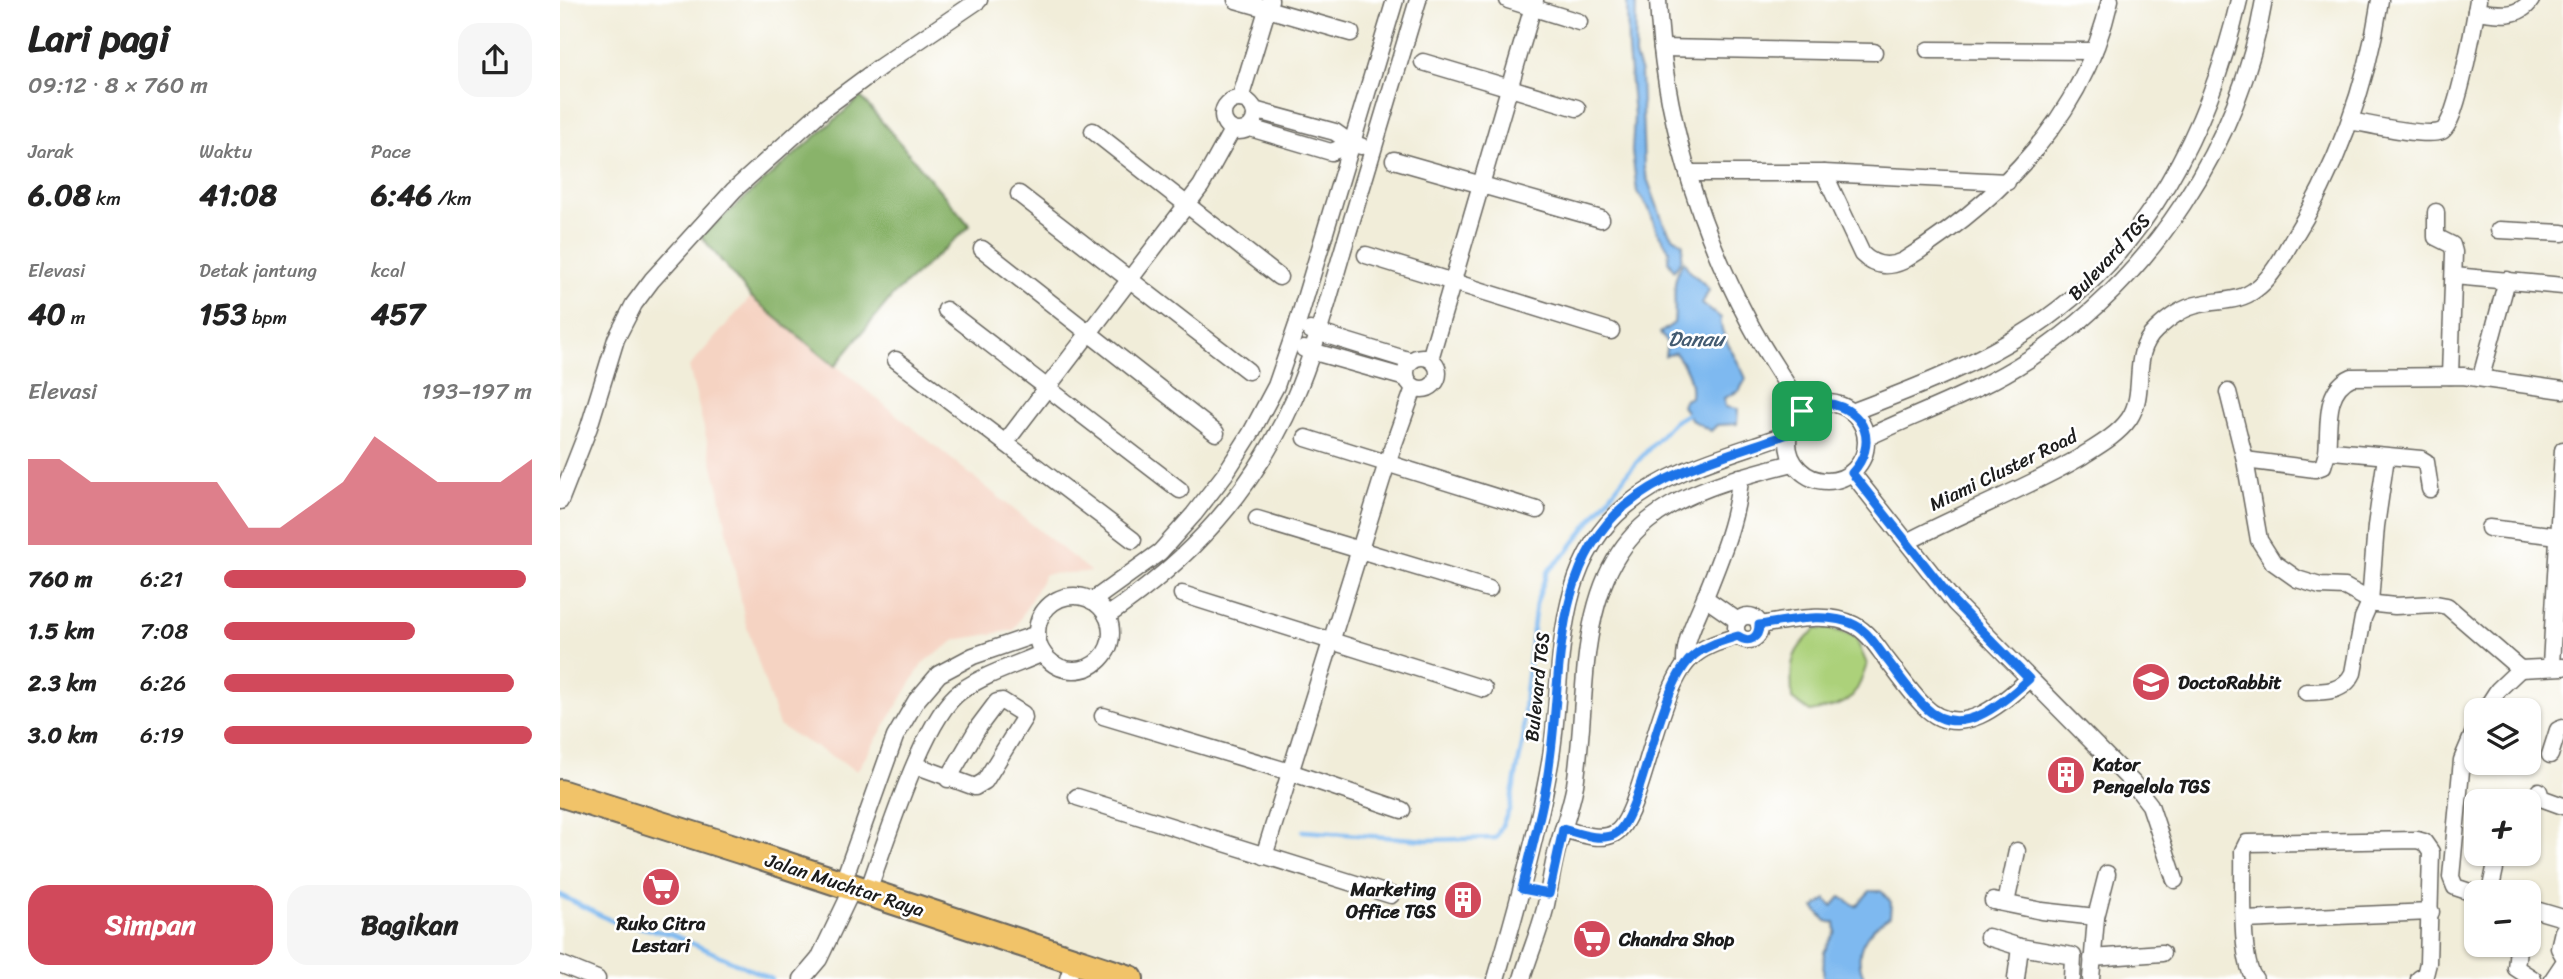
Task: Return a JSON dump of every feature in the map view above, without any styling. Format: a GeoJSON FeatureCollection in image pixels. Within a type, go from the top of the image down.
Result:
{"type":"FeatureCollection","features":[{"type":"Feature","properties":{"kind":"highway","name":"Jalan Muchtar Raya"},"geometry":{"type":"LineString","coordinates":[[560,793],[854,889],[1071,970],[1130,979]]}},
{"type":"Feature","properties":{"kind":"street"},"geometry":{"type":"LineString","coordinates":[[560,501],[589,427],[617,339],[634,304],[653,280],[734,190],[817,115],[880,67],[979,0]]}},
{"type":"Feature","properties":{"kind":"street"},"geometry":{"type":"LineString","coordinates":[[1236,0],[1269,5],[1351,33]]}},
{"type":"Feature","properties":{"kind":"street"},"geometry":{"type":"LineString","coordinates":[[1093,601],[1160,552],[1202,504],[1251,433],[1276,386],[1395,0]]}},
{"type":"Feature","properties":{"kind":"street"},"geometry":{"type":"LineString","coordinates":[[1107,616],[1181,558],[1214,526],[1245,486],[1283,422],[1318,333],[1418,0]]}},
{"type":"Feature","properties":{"kind":"street"},"geometry":{"type":"LineString","coordinates":[[1508,0],[1534,4],[1579,22]]}},
{"type":"Feature","properties":{"kind":"street"},"geometry":{"type":"LineString","coordinates":[[1658,0],[1662,48],[1677,135],[1712,246],[1763,346],[1802,411]]}},
{"type":"Feature","properties":{"kind":"street"},"geometry":{"type":"LineString","coordinates":[[1824,173],[1861,254],[1868,261],[1881,265],[1896,265],[1931,244],[1970,215],[2007,182],[2036,149],[2075,94],[2094,51],[2110,0]]}},
{"type":"Feature","properties":{"kind":"street","name":"Bulevard TGS"},"geometry":{"type":"LineString","coordinates":[[1852,412],[1946,375],[2025,332],[2063,305],[2115,254],[2152,209],[2176,170],[2198,125],[2216,79],[2239,0]]}},
{"type":"Feature","properties":{"kind":"street","name":"Bulevard TGS"},"geometry":{"type":"LineString","coordinates":[[1866,438],[1961,395],[2029,359],[2086,315],[2125,276],[2175,215],[2213,153],[2252,60],[2264,0]]}},
{"type":"Feature","properties":{"kind":"street","name":"Miami Cluster Road"},"geometry":{"type":"LineString","coordinates":[[1907,542],[2046,477],[2099,446],[2124,426],[2136,407],[2140,356],[2148,339],[2171,317],[2186,308],[2233,300],[2259,288],[2297,233],[2350,121],[2368,65],[2380,0]]}},
{"type":"Feature","properties":{"kind":"street"},"geometry":{"type":"LineString","coordinates":[[2350,121],[2442,132],[2456,101],[2477,5],[2498,14],[2522,10],[2531,0]]}},
{"type":"Feature","properties":{"kind":"street"},"geometry":{"type":"LineString","coordinates":[[1430,359],[1534,4]]}},
{"type":"Feature","properties":{"kind":"street"},"geometry":{"type":"LineString","coordinates":[[1240,99],[1269,5]]}},
{"type":"Feature","properties":{"kind":"street"},"geometry":{"type":"LineString","coordinates":[[1662,48],[1874,52]]}},
{"type":"Feature","properties":{"kind":"street"},"geometry":{"type":"LineString","coordinates":[[1928,50],[2094,51]]}},
{"type":"Feature","properties":{"kind":"street"},"geometry":{"type":"LineString","coordinates":[[1423,62],[1577,108]]}},
{"type":"Feature","properties":{"kind":"street"},"geometry":{"type":"LineString","coordinates":[[1240,99],[1254,110],[1254,123],[1244,131],[1232,130],[1223,121],[1224,108],[1240,99]]}},
{"type":"Feature","properties":{"kind":"street"},"geometry":{"type":"LineString","coordinates":[[1254,110],[1335,132],[1352,144],[1373,149]]}},
{"type":"Feature","properties":{"kind":"street"},"geometry":{"type":"LineString","coordinates":[[1250,128],[1331,152],[1352,144]]}},
{"type":"Feature","properties":{"kind":"street"},"geometry":{"type":"LineString","coordinates":[[1004,443],[1201,186],[1232,130]]}},
{"type":"Feature","properties":{"kind":"street"},"geometry":{"type":"LineString","coordinates":[[1093,131],[1279,277]]}},
{"type":"Feature","properties":{"kind":"street"},"geometry":{"type":"LineString","coordinates":[[1394,160],[1601,219]]}},
{"type":"Feature","properties":{"kind":"street"},"geometry":{"type":"LineString","coordinates":[[1688,173],[1824,173],[2007,182]]}},
{"type":"Feature","properties":{"kind":"street"},"geometry":{"type":"LineString","coordinates":[[1019,194],[1248,371]]}},
{"type":"Feature","properties":{"kind":"street"},"geometry":{"type":"LineString","coordinates":[[2436,212],[2436,237],[2454,247],[2450,376]]}},
{"type":"Feature","properties":{"kind":"street"},"geometry":{"type":"LineString","coordinates":[[2499,230],[2563,233]]}},
{"type":"Feature","properties":{"kind":"street"},"geometry":{"type":"LineString","coordinates":[[982,249],[1216,433]]}},
{"type":"Feature","properties":{"kind":"street"},"geometry":{"type":"LineString","coordinates":[[1366,255],[1611,331]]}},
{"type":"Feature","properties":{"kind":"street"},"geometry":{"type":"LineString","coordinates":[[2455,275],[2563,286]]}},
{"type":"Feature","properties":{"kind":"street"},"geometry":{"type":"LineString","coordinates":[[2481,377],[2507,280]]}},
{"type":"Feature","properties":{"kind":"street"},"geometry":{"type":"LineString","coordinates":[[946,310],[1180,490]]}},
{"type":"Feature","properties":{"kind":"street"},"geometry":{"type":"LineString","coordinates":[[1297,325],[1411,361]]}},
{"type":"Feature","properties":{"kind":"street"},"geometry":{"type":"LineString","coordinates":[[1290,345],[1426,389],[1436,381],[1437,369],[1430,359]]}},
{"type":"Feature","properties":{"kind":"street"},"geometry":{"type":"LineString","coordinates":[[1264,856],[1387,463],[1410,383],[1405,371],[1411,361],[1417,358],[1430,359]]}},
{"type":"Feature","properties":{"kind":"street"},"geometry":{"type":"LineString","coordinates":[[896,360],[1133,540]]}},
{"type":"Feature","properties":{"kind":"street"},"geometry":{"type":"LineString","coordinates":[[2245,460],[2315,469],[2323,466],[2327,453],[2332,394],[2344,381],[2352,377],[2481,377],[2563,390]]}},
{"type":"Feature","properties":{"kind":"street"},"geometry":{"type":"LineString","coordinates":[[2228,392],[2245,460],[2259,540],[2273,562],[2297,579],[2320,586],[2345,587],[2370,602],[2384,606],[2447,606],[2520,668]]}},
{"type":"Feature","properties":{"kind":"street"},"geometry":{"type":"LineString","coordinates":[[1814,405],[1840,405],[1852,412],[1862,424],[1866,451],[1852,473],[1840,480],[1814,480],[1802,473],[1793,463],[1788,451],[1790,433],[1802,411],[1814,405]]}},
{"type":"Feature","properties":{"kind":"street","name":"Bulevard TGS"},"geometry":{"type":"LineString","coordinates":[[1496,979],[1522,889],[1550,762],[1560,647],[1566,617],[1575,586],[1595,541],[1625,506],[1675,476],[1718,457],[1790,433]]}},
{"type":"Feature","properties":{"kind":"street"},"geometry":{"type":"LineString","coordinates":[[1306,438],[1537,510]]}},
{"type":"Feature","properties":{"kind":"street"},"geometry":{"type":"LineString","coordinates":[[2493,698],[2520,668],[2557,666],[2563,450]]}},
{"type":"Feature","properties":{"kind":"street"},"geometry":{"type":"LineString","coordinates":[[2327,453],[2338,451],[2425,460],[2430,489]]}},
{"type":"Feature","properties":{"kind":"street"},"geometry":{"type":"LineString","coordinates":[[2306,692],[2333,690],[2350,681],[2363,618],[2370,602],[2376,526],[2386,457]]}},
{"type":"Feature","properties":{"kind":"street"},"geometry":{"type":"LineString","coordinates":[[1522,979],[1549,894],[1574,787],[1591,622],[1601,587],[1631,536],[1647,521],[1679,500],[1740,477],[1793,463]]}},
{"type":"Feature","properties":{"kind":"street"},"geometry":{"type":"LineString","coordinates":[[1852,473],[1955,603],[2133,783],[2150,804],[2175,880]]}},
{"type":"Feature","properties":{"kind":"street"},"geometry":{"type":"LineString","coordinates":[[1685,664],[1688,636],[1705,598],[1730,525],[1740,477]]}},
{"type":"Feature","properties":{"kind":"street"},"geometry":{"type":"LineString","coordinates":[[1257,519],[1489,589]]}},
{"type":"Feature","properties":{"kind":"street"},"geometry":{"type":"LineString","coordinates":[[2489,528],[2559,536]]}},
{"type":"Feature","properties":{"kind":"street"},"geometry":{"type":"LineString","coordinates":[[1182,594],[1484,689]]}},
{"type":"Feature","properties":{"kind":"street"},"geometry":{"type":"LineString","coordinates":[[1074,596],[1093,601],[1107,616],[1110,625],[1109,643],[1100,659],[1075,669],[1049,660],[1043,653],[1037,634],[1041,615],[1055,601],[1074,596]]}},
{"type":"Feature","properties":{"kind":"street"},"geometry":{"type":"LineString","coordinates":[[1705,598],[1738,628]]}},
{"type":"Feature","properties":{"kind":"street"},"geometry":{"type":"LineString","coordinates":[[1563,829],[1603,837],[1613,835],[1621,829],[1635,799],[1656,730],[1675,681],[1692,657],[1738,628],[1742,617],[1753,617],[1759,625],[1816,619],[1837,620],[1855,625],[1875,644],[1924,707],[1941,717],[1954,720],[1980,716],[1992,710],[2029,679]]}},
{"type":"Feature","properties":{"kind":"street"},"geometry":{"type":"LineString","coordinates":[[854,889],[895,737],[916,701],[939,674],[973,656],[1037,634]]}},
{"type":"Feature","properties":{"kind":"street"},"geometry":{"type":"LineString","coordinates":[[802,979],[819,959],[938,716],[958,692],[980,679],[1043,653]]}},
{"type":"Feature","properties":{"kind":"street"},"geometry":{"type":"LineString","coordinates":[[915,765],[948,779],[975,786],[985,781],[1024,718],[1023,714],[1002,701],[997,702],[979,726],[948,779]]}},
{"type":"Feature","properties":{"kind":"street"},"geometry":{"type":"LineString","coordinates":[[1103,716],[1290,772],[1402,810]]}},
{"type":"Feature","properties":{"kind":"street"},"geometry":{"type":"LineString","coordinates":[[2550,755],[2558,730],[2563,728]]}},
{"type":"Feature","properties":{"kind":"street"},"geometry":{"type":"LineString","coordinates":[[2464,755],[2451,877],[2455,887],[2464,890]]}},
{"type":"Feature","properties":{"kind":"street"},"geometry":{"type":"LineString","coordinates":[[1076,797],[1391,895]]}},
{"type":"Feature","properties":{"kind":"street"},"geometry":{"type":"LineString","coordinates":[[2541,798],[2563,806]]}},
{"type":"Feature","properties":{"kind":"street"},"geometry":{"type":"LineString","coordinates":[[2255,979],[2251,975],[2245,954],[2243,851],[2247,843],[2424,842],[2431,852],[2431,912],[2428,963],[2425,975],[2419,979]]}},
{"type":"Feature","properties":{"kind":"street"},"geometry":{"type":"LineString","coordinates":[[2017,851],[1999,902],[2042,911],[2096,917]]}},
{"type":"Feature","properties":{"kind":"street"},"geometry":{"type":"LineString","coordinates":[[2091,979],[2096,917],[2107,874]]}},
{"type":"Feature","properties":{"kind":"street"},"geometry":{"type":"LineString","coordinates":[[1522,889],[1549,894]]}},
{"type":"Feature","properties":{"kind":"street"},"geometry":{"type":"LineString","coordinates":[[2245,920],[2431,912]]}},
{"type":"Feature","properties":{"kind":"street"},"geometry":{"type":"LineString","coordinates":[[2541,912],[2563,918]]}},
{"type":"Feature","properties":{"kind":"street"},"geometry":{"type":"LineString","coordinates":[[2563,931],[2559,948],[2563,955]]}},
{"type":"Feature","properties":{"kind":"street"},"geometry":{"type":"LineString","coordinates":[[1988,937],[2020,947],[2073,956],[2072,979]]}},
{"type":"Feature","properties":{"kind":"street"},"geometry":{"type":"LineString","coordinates":[[1507,944],[1530,954]]}},
{"type":"Feature","properties":{"kind":"street"},"geometry":{"type":"LineString","coordinates":[[2016,979],[2020,947]]}},
{"type":"Feature","properties":{"kind":"street"},"geometry":{"type":"LineString","coordinates":[[2092,958],[2162,953]]}},
{"type":"Feature","properties":{"kind":"street"},"geometry":{"type":"LineString","coordinates":[[2517,957],[2516,968],[2532,979]]}},
{"type":"Feature","properties":{"kind":"street"},"geometry":{"type":"LineString","coordinates":[[560,964],[597,979]]}},
{"type":"Feature","properties":{"kind":"street"},"geometry":{"type":"LineString","coordinates":[[2553,979],[2563,964]]}},
{"type":"Feature","properties":{"kind":"shaded area"},"geometry":{"type":"Polygon","coordinates":[[[751,297],[1091,572],[1045,574],[1014,630],[956,640],[923,663],[857,771],[779,726],[745,621],[719,490],[689,367],[751,297]]]}},
{"type":"Feature","properties":{"kind":"green space"},"geometry":{"type":"Polygon","coordinates":[[[861,97],[970,226],[893,295],[835,366],[751,297],[701,236],[861,97]]]}},
{"type":"Feature","properties":{"kind":"green space"},"geometry":{"type":"Polygon","coordinates":[[[1816,629],[1831,629],[1855,636],[1867,664],[1858,687],[1848,700],[1834,707],[1810,712],[1792,699],[1792,668],[1800,645],[1816,629]]]}},
{"type":"Feature","properties":{"kind":"water"},"geometry":{"type":"Polygon","coordinates":[[[1627,0],[1636,0],[1635,56],[1641,73],[1644,170],[1664,224],[1671,235],[1683,244],[1681,261],[1674,270],[1668,261],[1669,250],[1657,231],[1649,209],[1637,192],[1632,151],[1634,116],[1627,0]]]}},
{"type":"Feature","properties":{"kind":"water","name":"Danau"},"geometry":{"type":"Polygon","coordinates":[[[1684,261],[1709,290],[1702,304],[1721,318],[1726,340],[1746,379],[1739,391],[1724,398],[1725,407],[1738,409],[1737,424],[1717,425],[1711,431],[1692,420],[1682,406],[1684,400],[1691,397],[1690,379],[1675,353],[1665,356],[1667,343],[1660,333],[1674,323],[1675,283],[1684,261]]]}},
{"type":"Feature","properties":{"kind":"water"},"geometry":{"type":"Polygon","coordinates":[[[1870,891],[1881,891],[1891,902],[1890,916],[1868,935],[1860,951],[1861,969],[1865,979],[1823,979],[1824,952],[1836,931],[1835,923],[1826,921],[1814,908],[1826,899],[1832,906],[1841,897],[1856,906],[1870,891]]]}},
{"type":"Feature","properties":{"kind":"waterway"},"geometry":{"type":"LineString","coordinates":[[1303,831],[1427,840],[1496,838],[1509,810],[1523,741],[1525,693],[1536,604],[1547,572],[1567,552],[1629,471],[1672,423],[1687,414]]}},
{"type":"Feature","properties":{"kind":"waterway"},"geometry":{"type":"LineString","coordinates":[[560,895],[612,921],[671,934],[772,979]]}},
{"type":"Feature","properties":{"kind":"place","name":"DoctoRabbit"},"geometry":{"type":"Point","coordinates":[2151,682]}},
{"type":"Feature","properties":{"kind":"place","name":"Kator Pengelola TGS"},"geometry":{"type":"Point","coordinates":[2066,775]}},
{"type":"Feature","properties":{"kind":"place","name":"Ruko Citra Lestari"},"geometry":{"type":"Point","coordinates":[661,887]}},
{"type":"Feature","properties":{"kind":"place","name":"Marketing Office TGS"},"geometry":{"type":"Point","coordinates":[1463,900]}},
{"type":"Feature","properties":{"kind":"place","name":"Chandra Shop"},"geometry":{"type":"Point","coordinates":[1592,939]}},
{"type":"Feature","properties":{"kind":"route"},"geometry":{"type":"LineString","coordinates":[[1827,403],[1840,405],[1852,412],[1862,424],[1866,451],[1852,473],[1955,603],[2029,679],[1992,710],[1980,716],[1954,720],[1941,717],[1924,707],[1875,644],[1855,625],[1837,620],[1816,619],[1759,625],[1757,636],[1753,639],[1742,639],[1738,636],[1720,642],[1692,657],[1685,664],[1675,681],[1656,730],[1635,799],[1621,829],[1613,835],[1603,837],[1563,829],[1553,864],[1549,894],[1522,889],[1550,762],[1560,647],[1566,617],[1575,586],[1595,541],[1625,506],[1652,489],[1694,466],[1790,433],[1802,411],[1827,403]]}}]}
